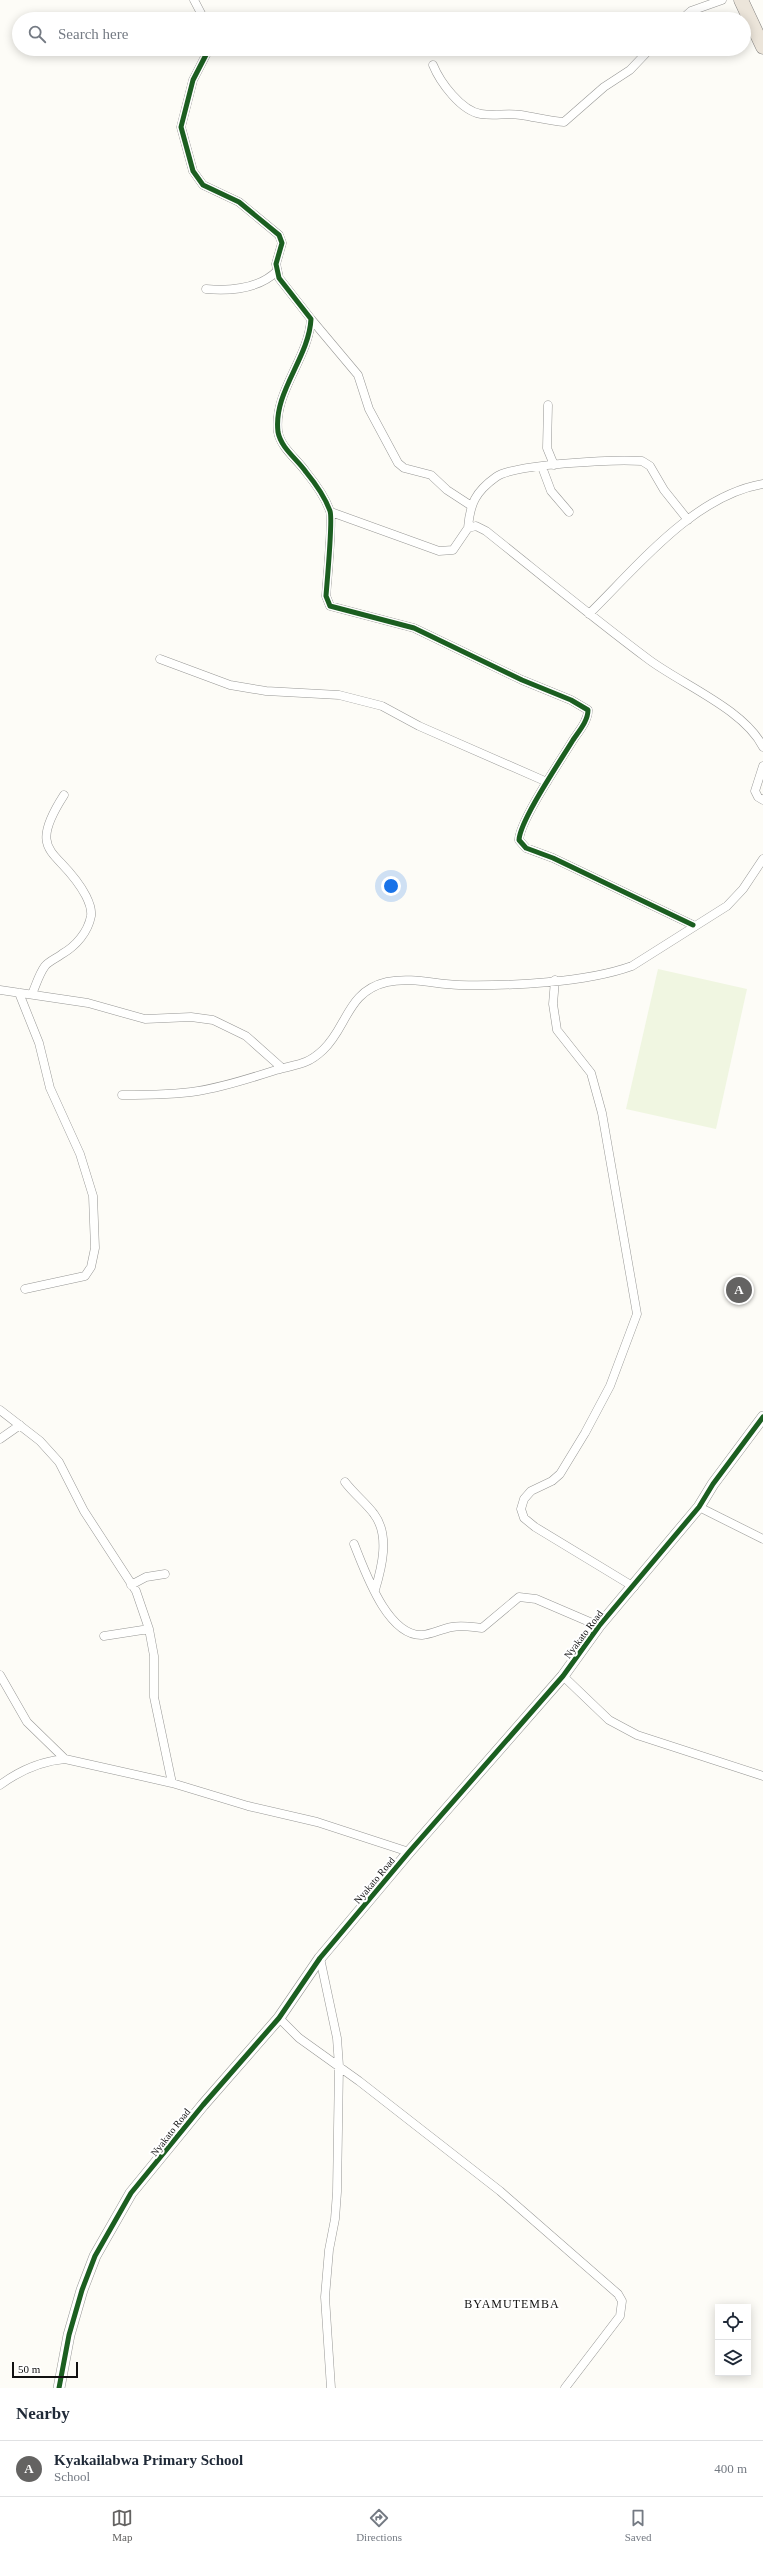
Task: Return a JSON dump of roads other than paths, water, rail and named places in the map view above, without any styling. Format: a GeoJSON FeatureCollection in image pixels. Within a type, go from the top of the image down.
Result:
{"type":"FeatureCollection","features":[{"type":"Feature","properties":{"kind":"highway"},"geometry":{"type":"LineString","coordinates":[[741,0],[746,12]]}},
{"type":"Feature","properties":{"kind":"highway"},"geometry":{"type":"LineString","coordinates":[[751,22],[763,48]]}},
{"type":"Feature","properties":{"kind":"street"},"geometry":{"type":"LineString","coordinates":[[194,0],[200,12]]}},
{"type":"Feature","properties":{"kind":"street"},"geometry":{"type":"LineString","coordinates":[[691,12],[722,0]]}},
{"type":"Feature","properties":{"kind":"street"},"geometry":{"type":"LineString","coordinates":[[206,56],[193,80],[181,128],[197,180],[203,185],[250,209],[279,235],[282,243],[277,260],[276,271],[279,278],[310,319],[358,374],[369,409],[398,463],[404,468],[431,475],[447,490],[470,505]]}},
{"type":"Feature","properties":{"kind":"street"},"geometry":{"type":"LineString","coordinates":[[433,65],[441,82],[451,94],[474,112],[488,115],[521,115],[564,122],[569,120],[604,87],[630,70],[643,56]]}},
{"type":"Feature","properties":{"kind":"street"},"geometry":{"type":"LineString","coordinates":[[206,289],[228,289],[263,282],[276,271]]}},
{"type":"Feature","properties":{"kind":"street"},"geometry":{"type":"LineString","coordinates":[[310,319],[308,337],[299,362],[285,392],[278,430],[283,445],[306,471],[331,512],[326,596],[330,606],[414,628],[522,680],[571,700],[588,710],[584,722],[547,782],[519,835],[522,845],[693,925]]}},
{"type":"Feature","properties":{"kind":"street"},"geometry":{"type":"LineString","coordinates":[[548,405],[548,448],[554,465]]}},
{"type":"Feature","properties":{"kind":"street"},"geometry":{"type":"LineString","coordinates":[[331,512],[439,551],[453,550],[468,528],[470,505],[479,493],[496,477],[503,474],[542,467],[580,462],[642,461],[650,466],[664,490],[688,520]]}},
{"type":"Feature","properties":{"kind":"street"},"geometry":{"type":"LineString","coordinates":[[542,467],[551,491],[569,512]]}},
{"type":"Feature","properties":{"kind":"street"},"geometry":{"type":"LineString","coordinates":[[590,614],[688,520],[733,492],[763,484]]}},
{"type":"Feature","properties":{"kind":"street"},"geometry":{"type":"LineString","coordinates":[[468,528],[476,526],[486,531],[650,661],[719,704],[752,731],[763,747]]}},
{"type":"Feature","properties":{"kind":"street"},"geometry":{"type":"LineString","coordinates":[[160,659],[230,685],[266,691],[339,695],[375,704],[547,782]]}},
{"type":"Feature","properties":{"kind":"street"},"geometry":{"type":"LineString","coordinates":[[763,766],[755,791],[758,797],[763,800]]}},
{"type":"Feature","properties":{"kind":"street"},"geometry":{"type":"LineString","coordinates":[[32,994],[46,966],[80,939],[91,915],[90,905],[81,887],[53,855],[46,843],[50,818],[64,795]]}},
{"type":"Feature","properties":{"kind":"street"},"geometry":{"type":"LineString","coordinates":[[122,1095],[166,1095],[198,1091],[306,1063],[324,1050],[357,998],[373,987],[386,982],[425,981],[458,985],[555,980],[600,976],[632,966],[693,925],[727,906],[743,889],[763,859]]}},
{"type":"Feature","properties":{"kind":"street"},"geometry":{"type":"LineString","coordinates":[[555,980],[553,1004],[558,1030],[591,1074],[602,1113],[636,1314],[610,1386],[585,1433],[560,1474],[552,1481],[531,1491],[524,1499],[522,1509],[524,1518],[534,1527],[634,1587]]}},
{"type":"Feature","properties":{"kind":"street"},"geometry":{"type":"LineString","coordinates":[[0,990],[88,1003],[145,1019],[191,1017],[213,1020],[246,1036],[282,1068]]}},
{"type":"Feature","properties":{"kind":"street"},"geometry":{"type":"LineString","coordinates":[[19,993],[39,1043],[50,1088],[86,1173],[92,1196],[95,1239],[94,1260],[85,1276],[25,1289]]}},
{"type":"Feature","properties":{"kind":"street"},"geometry":{"type":"LineString","coordinates":[[0,1410],[40,1441],[59,1462],[84,1511],[131,1585],[149,1629],[154,1656],[154,1697],[172,1783]]}},
{"type":"Feature","properties":{"kind":"street","name":"Nyakato Road"},"geometry":{"type":"LineString","coordinates":[[59,2388],[69,2335],[82,2290],[95,2256],[131,2193],[203,2104],[279,2018],[320,1958],[409,1852],[563,1676],[599,1626],[634,1587],[699,1507],[713,1484],[763,1417]]}},
{"type":"Feature","properties":{"kind":"street"},"geometry":{"type":"LineString","coordinates":[[0,1439],[20,1425]]}},
{"type":"Feature","properties":{"kind":"street"},"geometry":{"type":"LineString","coordinates":[[345,1482],[374,1514],[380,1524],[383,1554],[375,1590]]}},
{"type":"Feature","properties":{"kind":"street"},"geometry":{"type":"LineString","coordinates":[[699,1507],[763,1539]]}},
{"type":"Feature","properties":{"kind":"street"},"geometry":{"type":"LineString","coordinates":[[354,1544],[375,1590],[390,1617],[404,1631],[413,1634],[433,1633],[461,1626],[482,1628],[519,1597],[536,1599],[599,1626]]}},
{"type":"Feature","properties":{"kind":"street"},"geometry":{"type":"LineString","coordinates":[[131,1585],[146,1577],[165,1574]]}},
{"type":"Feature","properties":{"kind":"street"},"geometry":{"type":"LineString","coordinates":[[104,1636],[149,1629]]}},
{"type":"Feature","properties":{"kind":"street"},"geometry":{"type":"LineString","coordinates":[[0,1675],[27,1722],[65,1759]]}},
{"type":"Feature","properties":{"kind":"street"},"geometry":{"type":"LineString","coordinates":[[563,1676],[609,1720],[637,1734],[763,1776]]}},
{"type":"Feature","properties":{"kind":"street"},"geometry":{"type":"LineString","coordinates":[[0,1785],[23,1770],[54,1760],[65,1759],[172,1783],[248,1806],[340,1828],[409,1852]]}},
{"type":"Feature","properties":{"kind":"street"},"geometry":{"type":"LineString","coordinates":[[320,1958],[337,2038],[339,2066],[337,2192],[335,2219],[329,2250],[325,2297],[332,2386]]}},
{"type":"Feature","properties":{"kind":"street"},"geometry":{"type":"LineString","coordinates":[[279,2018],[299,2038],[339,2066],[500,2191],[618,2294],[622,2301],[620,2316],[564,2388]]}},
{"type":"Feature","properties":{"kind":"place","name":"Kyakailabwa Primary School"},"geometry":{"type":"Point","coordinates":[739,1290]}},
{"type":"Feature","properties":{"kind":"district","name":"BYAMUTEMBA"},"geometry":{"type":"Point","coordinates":[512,2304]}}]}
